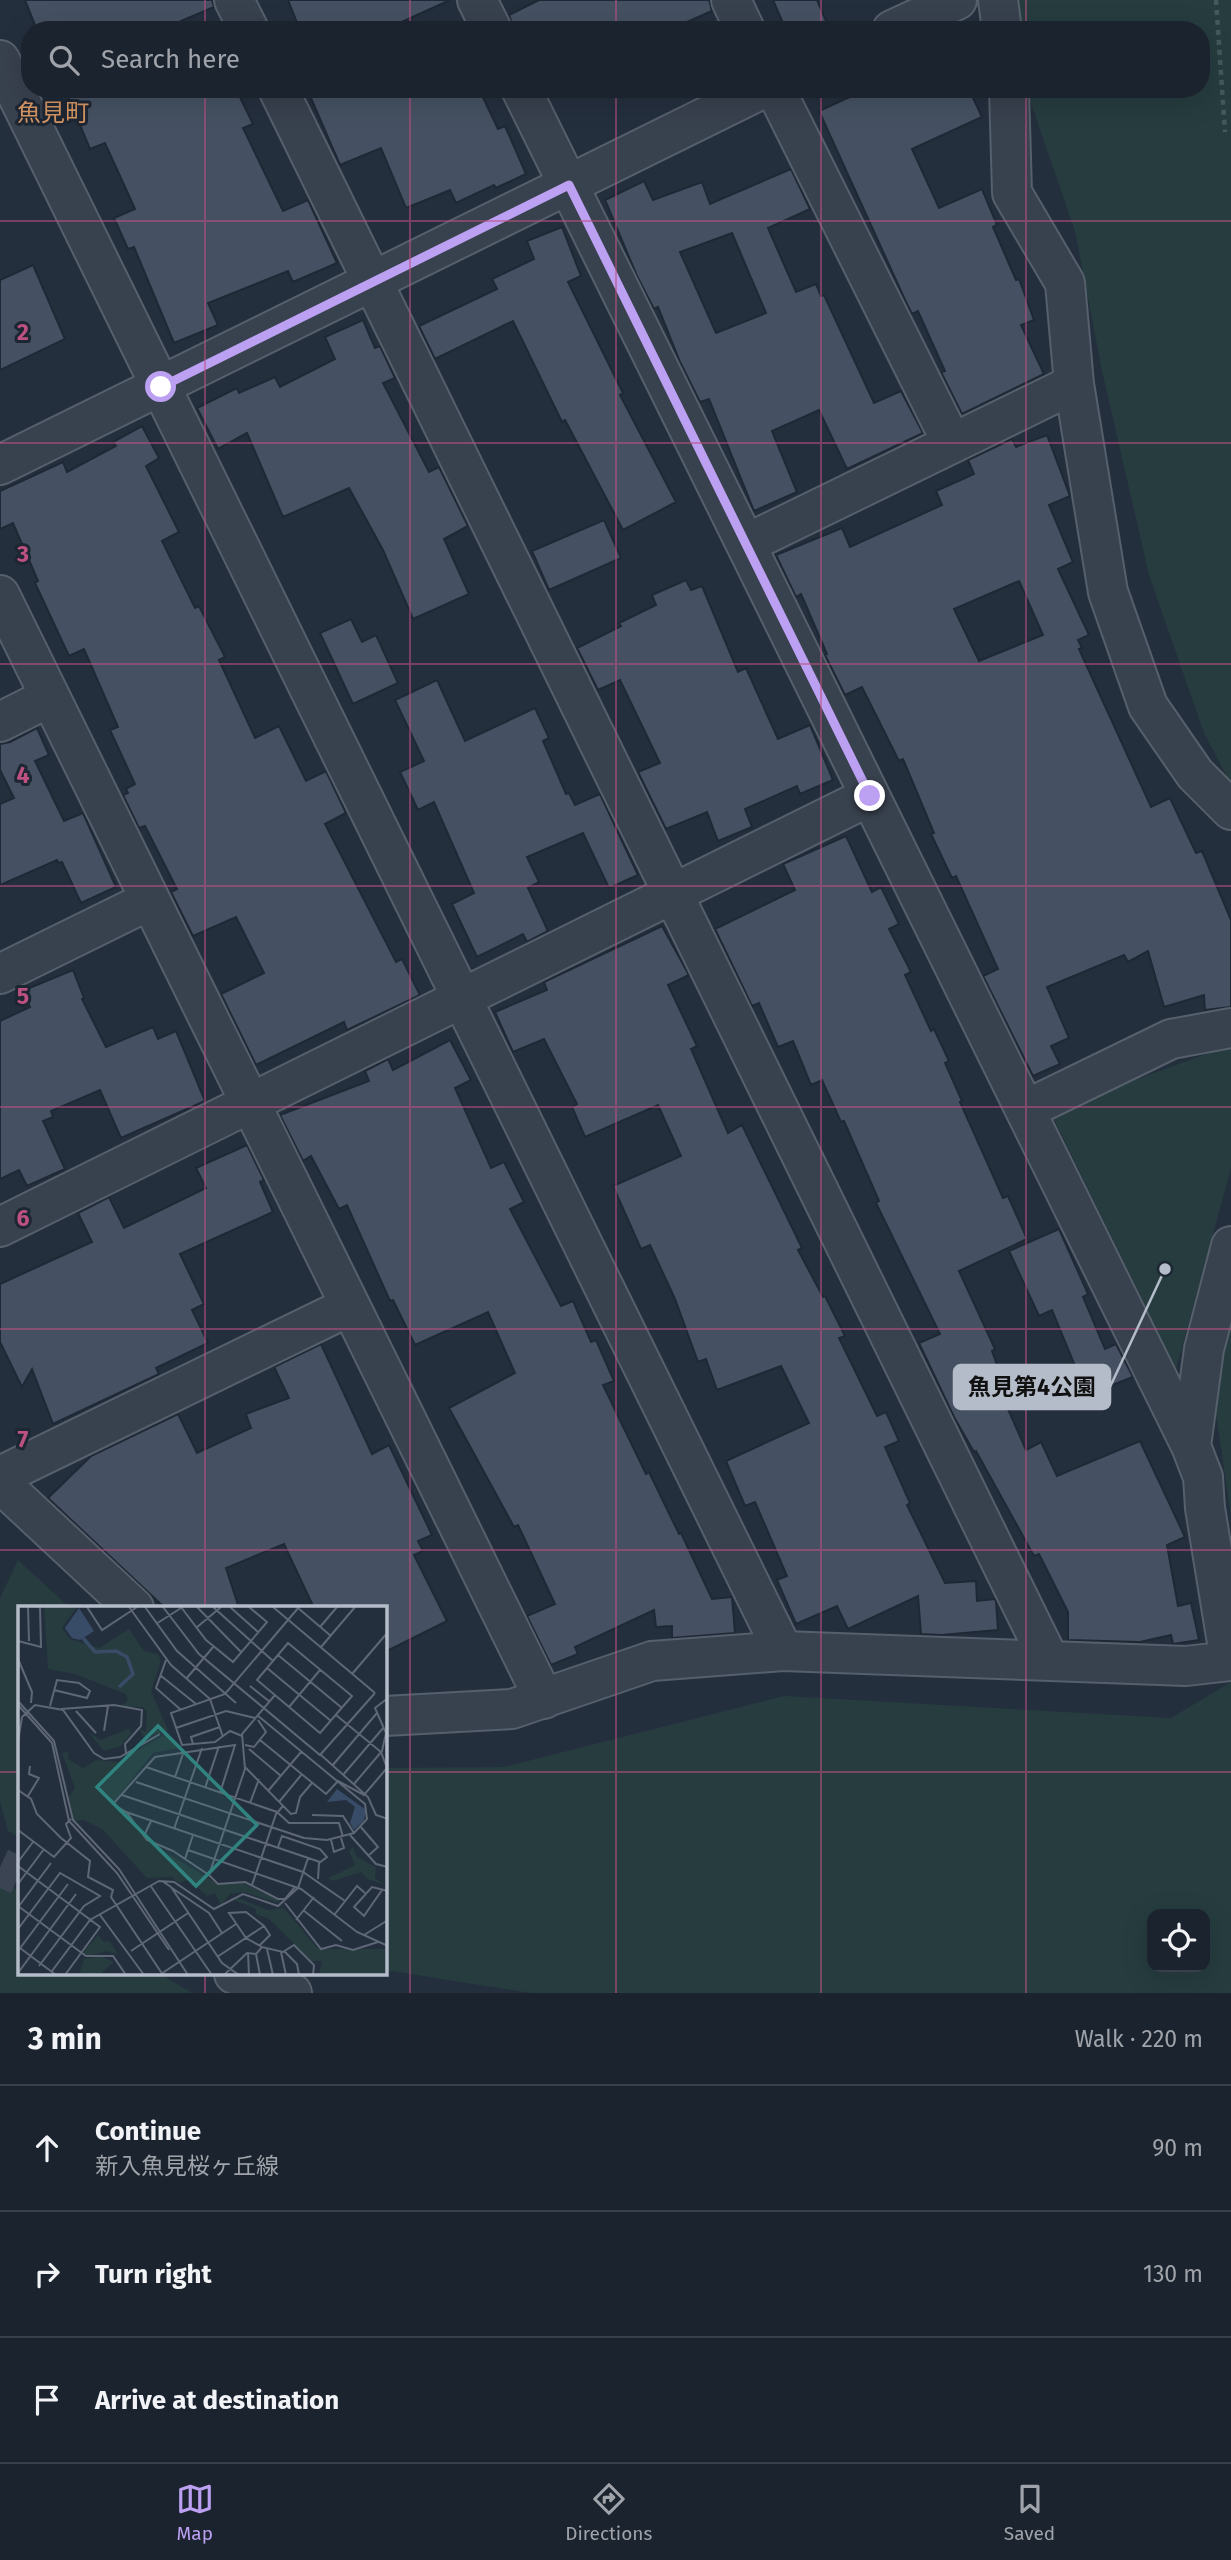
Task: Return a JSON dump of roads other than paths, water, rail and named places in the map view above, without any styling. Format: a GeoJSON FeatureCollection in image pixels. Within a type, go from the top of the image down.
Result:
{"type":"FeatureCollection","features":[{"type":"Feature","properties":{"kind":"street"},"geometry":{"type":"LineString","coordinates":[[234,0],[244,21]]}},
{"type":"Feature","properties":{"kind":"street"},"geometry":{"type":"LineString","coordinates":[[477,0],[488,21]]}},
{"type":"Feature","properties":{"kind":"street"},"geometry":{"type":"LineString","coordinates":[[731,0],[742,21]]}},
{"type":"Feature","properties":{"kind":"street"},"geometry":{"type":"LineString","coordinates":[[912,21],[957,0]]}},
{"type":"Feature","properties":{"kind":"street"},"geometry":{"type":"LineString","coordinates":[[998,0],[1001,21]]}},
{"type":"Feature","properties":{"kind":"street"},"geometry":{"type":"LineString","coordinates":[[0,60],[782,1651]]}},
{"type":"Feature","properties":{"kind":"street"},"geometry":{"type":"LineString","coordinates":[[282,98],[1049,1660]]}},
{"type":"Feature","properties":{"kind":"street"},"geometry":{"type":"LineString","coordinates":[[387,1716],[512,1709],[652,1661],[782,1651],[1186,1665],[1230,1661],[1205,1508],[1203,1477],[1191,1446],[526,98]]}},
{"type":"Feature","properties":{"kind":"street"},"geometry":{"type":"LineString","coordinates":[[0,465],[744,98]]}},
{"type":"Feature","properties":{"kind":"street"},"geometry":{"type":"LineString","coordinates":[[780,98],[952,443]]}},
{"type":"Feature","properties":{"kind":"street"},"geometry":{"type":"LineString","coordinates":[[1009,98],[1012,193],[1065,283],[1074,384],[1108,592],[1148,706],[1195,774],[1231,810]]}},
{"type":"Feature","properties":{"kind":"street"},"geometry":{"type":"LineString","coordinates":[[746,544],[1074,384]]}},
{"type":"Feature","properties":{"kind":"street"},"geometry":{"type":"LineString","coordinates":[[0,595],[544,1699]]}},
{"type":"Feature","properties":{"kind":"street"},"geometry":{"type":"LineString","coordinates":[[0,722],[50,697]]}},
{"type":"Feature","properties":{"kind":"street"},"geometry":{"type":"LineString","coordinates":[[0,1227],[870,796]]}},
{"type":"Feature","properties":{"kind":"street"},"geometry":{"type":"LineString","coordinates":[[0,974],[150,900]]}},
{"type":"Feature","properties":{"kind":"street"},"geometry":{"type":"LineString","coordinates":[[1025,1110],[1171,1039],[1231,1028]]}},
{"type":"Feature","properties":{"kind":"street"},"geometry":{"type":"LineString","coordinates":[[1191,1446],[1204,1349],[1231,1246]]}},
{"type":"Feature","properties":{"kind":"street"},"geometry":{"type":"LineString","coordinates":[[0,1476],[350,1306]]}},
{"type":"Feature","properties":{"kind":"street"},"geometry":{"type":"LineString","coordinates":[[0,1483],[132,1606]]}},
{"type":"Feature","properties":{"kind":"street"},"geometry":{"type":"LineString","coordinates":[[240,1976],[292,1993]]}},
{"type":"Feature","properties":{"kind":"tunnel"},"geometry":{"type":"LineString","coordinates":[[0,1867],[18,1876]]}},
{"type":"Feature","properties":{"kind":"place","name":"魚見第4公園"},"geometry":{"type":"Point","coordinates":[1165,1269]}},
{"type":"Feature","properties":{"kind":"district","name":"魚見町"},"geometry":{"type":"Point","coordinates":[53,113]}}]}
